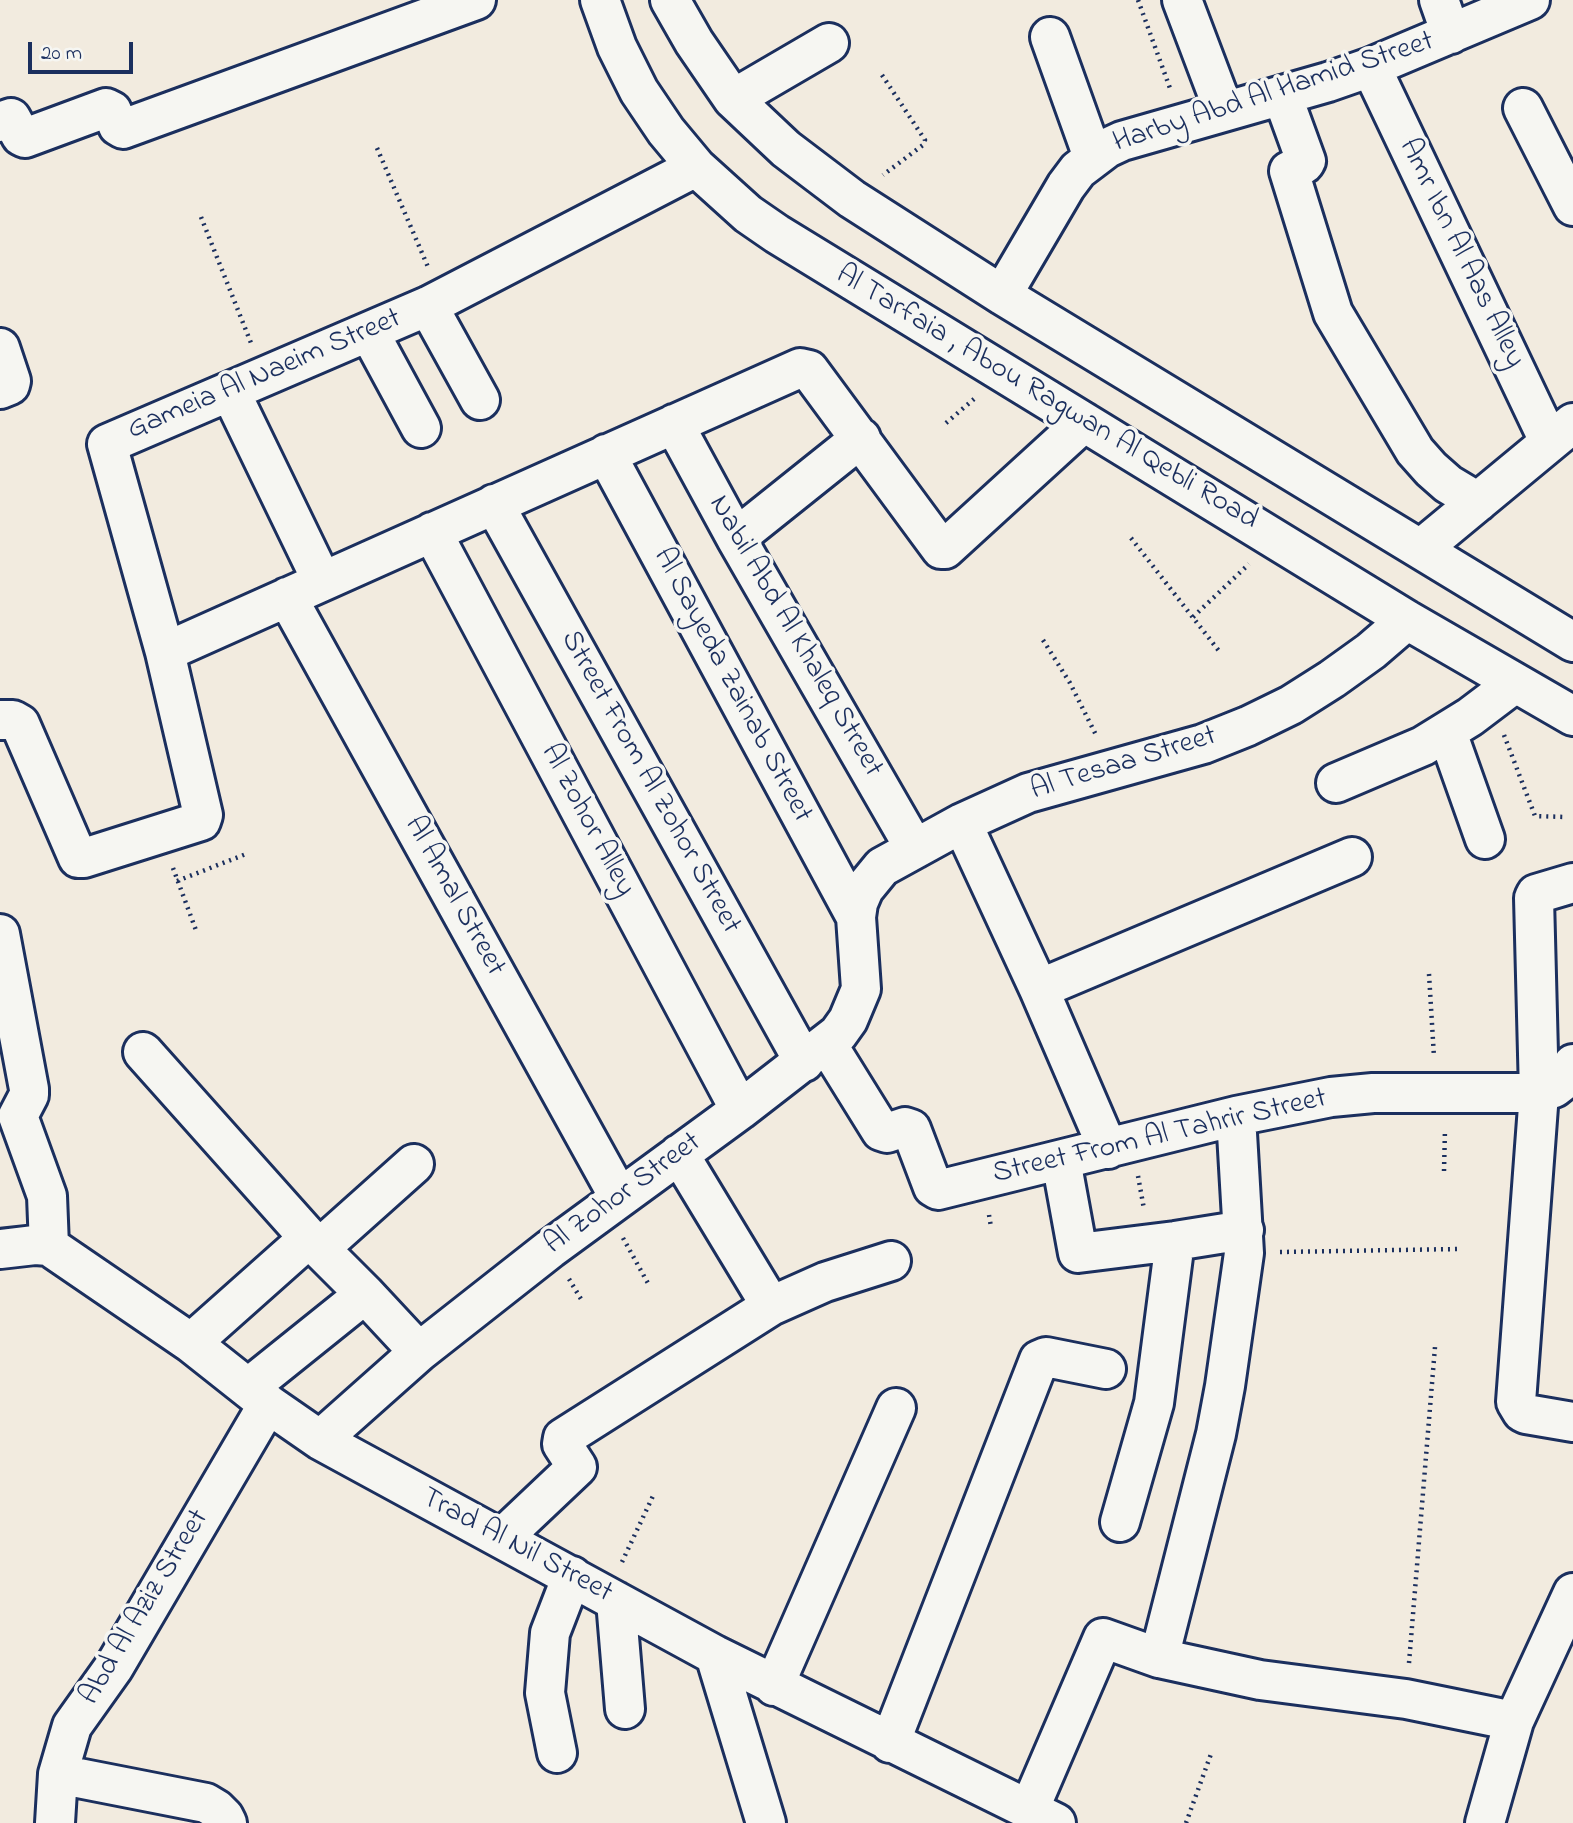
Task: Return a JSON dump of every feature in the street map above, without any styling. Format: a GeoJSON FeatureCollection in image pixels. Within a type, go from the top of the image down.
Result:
{"type":"FeatureCollection","features":[{"type":"Feature","properties":{"kind":"street"},"geometry":{"type":"LineString","coordinates":[[0,122],[11,118],[21,136],[26,138],[106,108],[112,111],[118,126],[123,129],[476,0]]}},
{"type":"Feature","properties":{"kind":"street","name":"Al Tarfaia , Abou Ragwan Al Qebli Road"},"geometry":{"type":"LineString","coordinates":[[600,0],[617,47],[639,91],[666,131],[696,167],[721,191],[776,234],[1407,620],[1504,692],[1573,716]]}},
{"type":"Feature","properties":{"kind":"street"},"geometry":{"type":"LineString","coordinates":[[670,0],[694,42],[733,99],[786,149],[852,199],[1002,295],[1573,642]]}},
{"type":"Feature","properties":{"kind":"street"},"geometry":{"type":"LineString","coordinates":[[1182,0],[1224,111]]}},
{"type":"Feature","properties":{"kind":"street","name":"Harby Abd Al Hamid Street"},"geometry":{"type":"LineString","coordinates":[[1002,295],[1066,186],[1078,170],[1093,157],[1122,141],[1371,68],[1445,17],[1530,0]]}},
{"type":"Feature","properties":{"kind":"street"},"geometry":{"type":"LineString","coordinates":[[1050,37],[1093,157]]}},
{"type":"Feature","properties":{"kind":"street"},"geometry":{"type":"LineString","coordinates":[[733,99],[829,43]]}},
{"type":"Feature","properties":{"kind":"street","name":"Amr Ibn Al Aas Alley"},"geometry":{"type":"LineString","coordinates":[[1371,68],[1561,432]]}},
{"type":"Feature","properties":{"kind":"street"},"geometry":{"type":"LineString","coordinates":[[1282,95],[1306,161],[1289,172],[1333,313],[1415,451],[1430,469],[1448,484],[1478,502]]}},
{"type":"Feature","properties":{"kind":"street"},"geometry":{"type":"LineString","coordinates":[[1523,108],[1573,206]]}},
{"type":"Feature","properties":{"kind":"street","name":"Gameia Al Naeim Street"},"geometry":{"type":"LineString","coordinates":[[0,720],[13,720],[20,724],[78,858],[201,821],[203,815],[164,652],[107,444],[435,302],[696,167]]}},
{"type":"Feature","properties":{"kind":"street"},"geometry":{"type":"LineString","coordinates":[[435,302],[480,400]]}},
{"type":"Feature","properties":{"kind":"street"},"geometry":{"type":"LineString","coordinates":[[369,332],[421,428]]}},
{"type":"Feature","properties":{"kind":"street"},"geometry":{"type":"LineString","coordinates":[[0,348],[11,381],[10,385],[0,390]]}},
{"type":"Feature","properties":{"kind":"street"},"geometry":{"type":"LineString","coordinates":[[164,652],[804,367],[861,438],[941,550],[1084,422]]}},
{"type":"Feature","properties":{"kind":"street"},"geometry":{"type":"LineString","coordinates":[[230,391],[322,581]]}},
{"type":"Feature","properties":{"kind":"street","name":"Nabil Abd Al Khaleq Street"},"geometry":{"type":"LineString","coordinates":[[674,424],[736,538],[915,849]]}},
{"type":"Feature","properties":{"kind":"street"},"geometry":{"type":"LineString","coordinates":[[1422,548],[1561,432]]}},
{"type":"Feature","properties":{"kind":"street"},"geometry":{"type":"LineString","coordinates":[[736,538],[861,438]]}},
{"type":"Feature","properties":{"kind":"street","name":"Al Sayeda Zainab Street"},"geometry":{"type":"LineString","coordinates":[[606,454],[856,917]]}},
{"type":"Feature","properties":{"kind":"street","name":"Street From Al Zohor Street"},"geometry":{"type":"LineString","coordinates":[[494,504],[816,1053]]}},
{"type":"Feature","properties":{"kind":"street","name":"Al Zohor Alley"},"geometry":{"type":"LineString","coordinates":[[432,532],[740,1110]]}},
{"type":"Feature","properties":{"kind":"street","name":"Al Amal Street"},"geometry":{"type":"LineString","coordinates":[[287,597],[612,1202]]}},
{"type":"Feature","properties":{"kind":"street","name":"Al Tesaa Street"},"geometry":{"type":"LineString","coordinates":[[856,917],[858,903],[872,877],[882,867],[962,823],[1028,793],[1203,744],[1291,705],[1361,658],[1407,620]]}},
{"type":"Feature","properties":{"kind":"street"},"geometry":{"type":"LineString","coordinates":[[1336,783],[1423,746],[1504,692]]}},
{"type":"Feature","properties":{"kind":"street"},"geometry":{"type":"LineString","coordinates":[[1447,732],[1485,839]]}},
{"type":"Feature","properties":{"kind":"street"},"geometry":{"type":"LineString","coordinates":[[962,823],[1039,989],[1120,1146]]}},
{"type":"Feature","properties":{"kind":"street"},"geometry":{"type":"LineString","coordinates":[[1039,989],[1352,857]]}},
{"type":"Feature","properties":{"kind":"street"},"geometry":{"type":"LineString","coordinates":[[1573,883],[1536,894],[1534,898],[1539,1093],[1516,1402],[1526,1414],[1573,1422]]}},
{"type":"Feature","properties":{"kind":"street","name":"Al Zohor Street"},"geometry":{"type":"LineString","coordinates":[[320,1440],[419,1352],[612,1202],[816,1053],[848,1020],[861,989],[856,917]]}},
{"type":"Feature","properties":{"kind":"street"},"geometry":{"type":"LineString","coordinates":[[0,934],[29,1088],[28,1098],[18,1116],[47,1196],[49,1246],[35,1244],[0,1249]]}},
{"type":"Feature","properties":{"kind":"street"},"geometry":{"type":"LineString","coordinates":[[143,1052],[314,1243],[419,1352]]}},
{"type":"Feature","properties":{"kind":"street","name":"Street From Al Tahrir Street"},"geometry":{"type":"LineString","coordinates":[[816,1053],[881,1131],[887,1133],[905,1127],[911,1129],[934,1190],[1236,1116],[1331,1097],[1373,1093],[1539,1093]]}},
{"type":"Feature","properties":{"kind":"street"},"geometry":{"type":"LineString","coordinates":[[1539,1093],[1554,1088],[1564,1080],[1573,1064]]}},
{"type":"Feature","properties":{"kind":"street"},"geometry":{"type":"LineString","coordinates":[[1159,1658],[1216,1434],[1225,1386],[1244,1241],[1236,1116]]}},
{"type":"Feature","properties":{"kind":"street"},"geometry":{"type":"LineString","coordinates":[[679,1154],[771,1306]]}},
{"type":"Feature","properties":{"kind":"street"},"geometry":{"type":"LineString","coordinates":[[1061,1160],[1079,1253],[1162,1243],[1244,1241]]}},
{"type":"Feature","properties":{"kind":"street"},"geometry":{"type":"LineString","coordinates":[[191,1343],[414,1164]]}},
{"type":"Feature","properties":{"kind":"street"},"geometry":{"type":"LineString","coordinates":[[1120,1522],[1154,1403],[1162,1243]]}},
{"type":"Feature","properties":{"kind":"street","name":"Trad Al Nil Street"},"geometry":{"type":"LineString","coordinates":[[49,1246],[191,1343],[320,1440],[774,1686],[1043,1816]]}},
{"type":"Feature","properties":{"kind":"street"},"geometry":{"type":"LineString","coordinates":[[502,1538],[578,1467],[562,1444],[563,1438],[771,1306],[825,1282],[891,1261]]}},
{"type":"Feature","properties":{"kind":"street"},"geometry":{"type":"LineString","coordinates":[[258,1396],[365,1294]]}},
{"type":"Feature","properties":{"kind":"street"},"geometry":{"type":"LineString","coordinates":[[890,1743],[1039,1360],[1046,1357],[1106,1369]]}},
{"type":"Feature","properties":{"kind":"street","name":"Abd Al Aziz Street"},"geometry":{"type":"LineString","coordinates":[[55,1823],[58,1774],[72,1726],[114,1667],[258,1396]]}},
{"type":"Feature","properties":{"kind":"street"},"geometry":{"type":"LineString","coordinates":[[774,1686],[896,1408]]}},
{"type":"Feature","properties":{"kind":"street"},"geometry":{"type":"LineString","coordinates":[[557,1753],[545,1693],[550,1633],[572,1577]]}},
{"type":"Feature","properties":{"kind":"street"},"geometry":{"type":"LineString","coordinates":[[1485,1823],[1514,1721],[1573,1593]]}},
{"type":"Feature","properties":{"kind":"street"},"geometry":{"type":"LineString","coordinates":[[611,1597],[625,1709]]}},
{"type":"Feature","properties":{"kind":"street"},"geometry":{"type":"LineString","coordinates":[[1043,1816],[1103,1638],[1159,1658],[1260,1680],[1406,1699],[1514,1721]]}},
{"type":"Feature","properties":{"kind":"street"},"geometry":{"type":"LineString","coordinates":[[715,1655],[766,1823]]}},
{"type":"Feature","properties":{"kind":"street"},"geometry":{"type":"LineString","coordinates":[[58,1774],[206,1803],[216,1809],[227,1823]]}},
{"type":"Feature","properties":{"kind":"path"},"geometry":{"type":"LineString","coordinates":[[1138,0],[1182,123]]}},
{"type":"Feature","properties":{"kind":"path"},"geometry":{"type":"LineString","coordinates":[[852,199],[923,145],[925,140],[882,75]]}},
{"type":"Feature","properties":{"kind":"path"},"geometry":{"type":"LineString","coordinates":[[377,148],[435,302]]}},
{"type":"Feature","properties":{"kind":"path"},"geometry":{"type":"LineString","coordinates":[[201,217],[264,376]]}},
{"type":"Feature","properties":{"kind":"path"},"geometry":{"type":"LineString","coordinates":[[1131,537],[1219,651]]}},
{"type":"Feature","properties":{"kind":"path"},"geometry":{"type":"LineString","coordinates":[[1193,617],[1275,539]]}},
{"type":"Feature","properties":{"kind":"path"},"geometry":{"type":"LineString","coordinates":[[1043,640],[1070,683],[1110,769]]}},
{"type":"Feature","properties":{"kind":"path"},"geometry":{"type":"LineString","coordinates":[[1504,692],[1535,816],[1565,817]]}},
{"type":"Feature","properties":{"kind":"path"},"geometry":{"type":"LineString","coordinates":[[197,933],[177,881],[246,854]]}},
{"type":"Feature","properties":{"kind":"path"},"geometry":{"type":"LineString","coordinates":[[1429,974],[1437,1093]]}},
{"type":"Feature","properties":{"kind":"path"},"geometry":{"type":"LineString","coordinates":[[1120,1146],[1162,1243]]}},
{"type":"Feature","properties":{"kind":"path"},"geometry":{"type":"LineString","coordinates":[[612,1202],[650,1287]]}},
{"type":"Feature","properties":{"kind":"path"},"geometry":{"type":"LineString","coordinates":[[1244,1241],[1458,1249]]}},
{"type":"Feature","properties":{"kind":"path"},"geometry":{"type":"LineString","coordinates":[[1406,1699],[1435,1347]]}},
{"type":"Feature","properties":{"kind":"path"},"geometry":{"type":"LineString","coordinates":[[611,1597],[653,1496]]}},
{"type":"Feature","properties":{"kind":"path"},"geometry":{"type":"LineString","coordinates":[[1186,1823],[1211,1754]]}}]}
